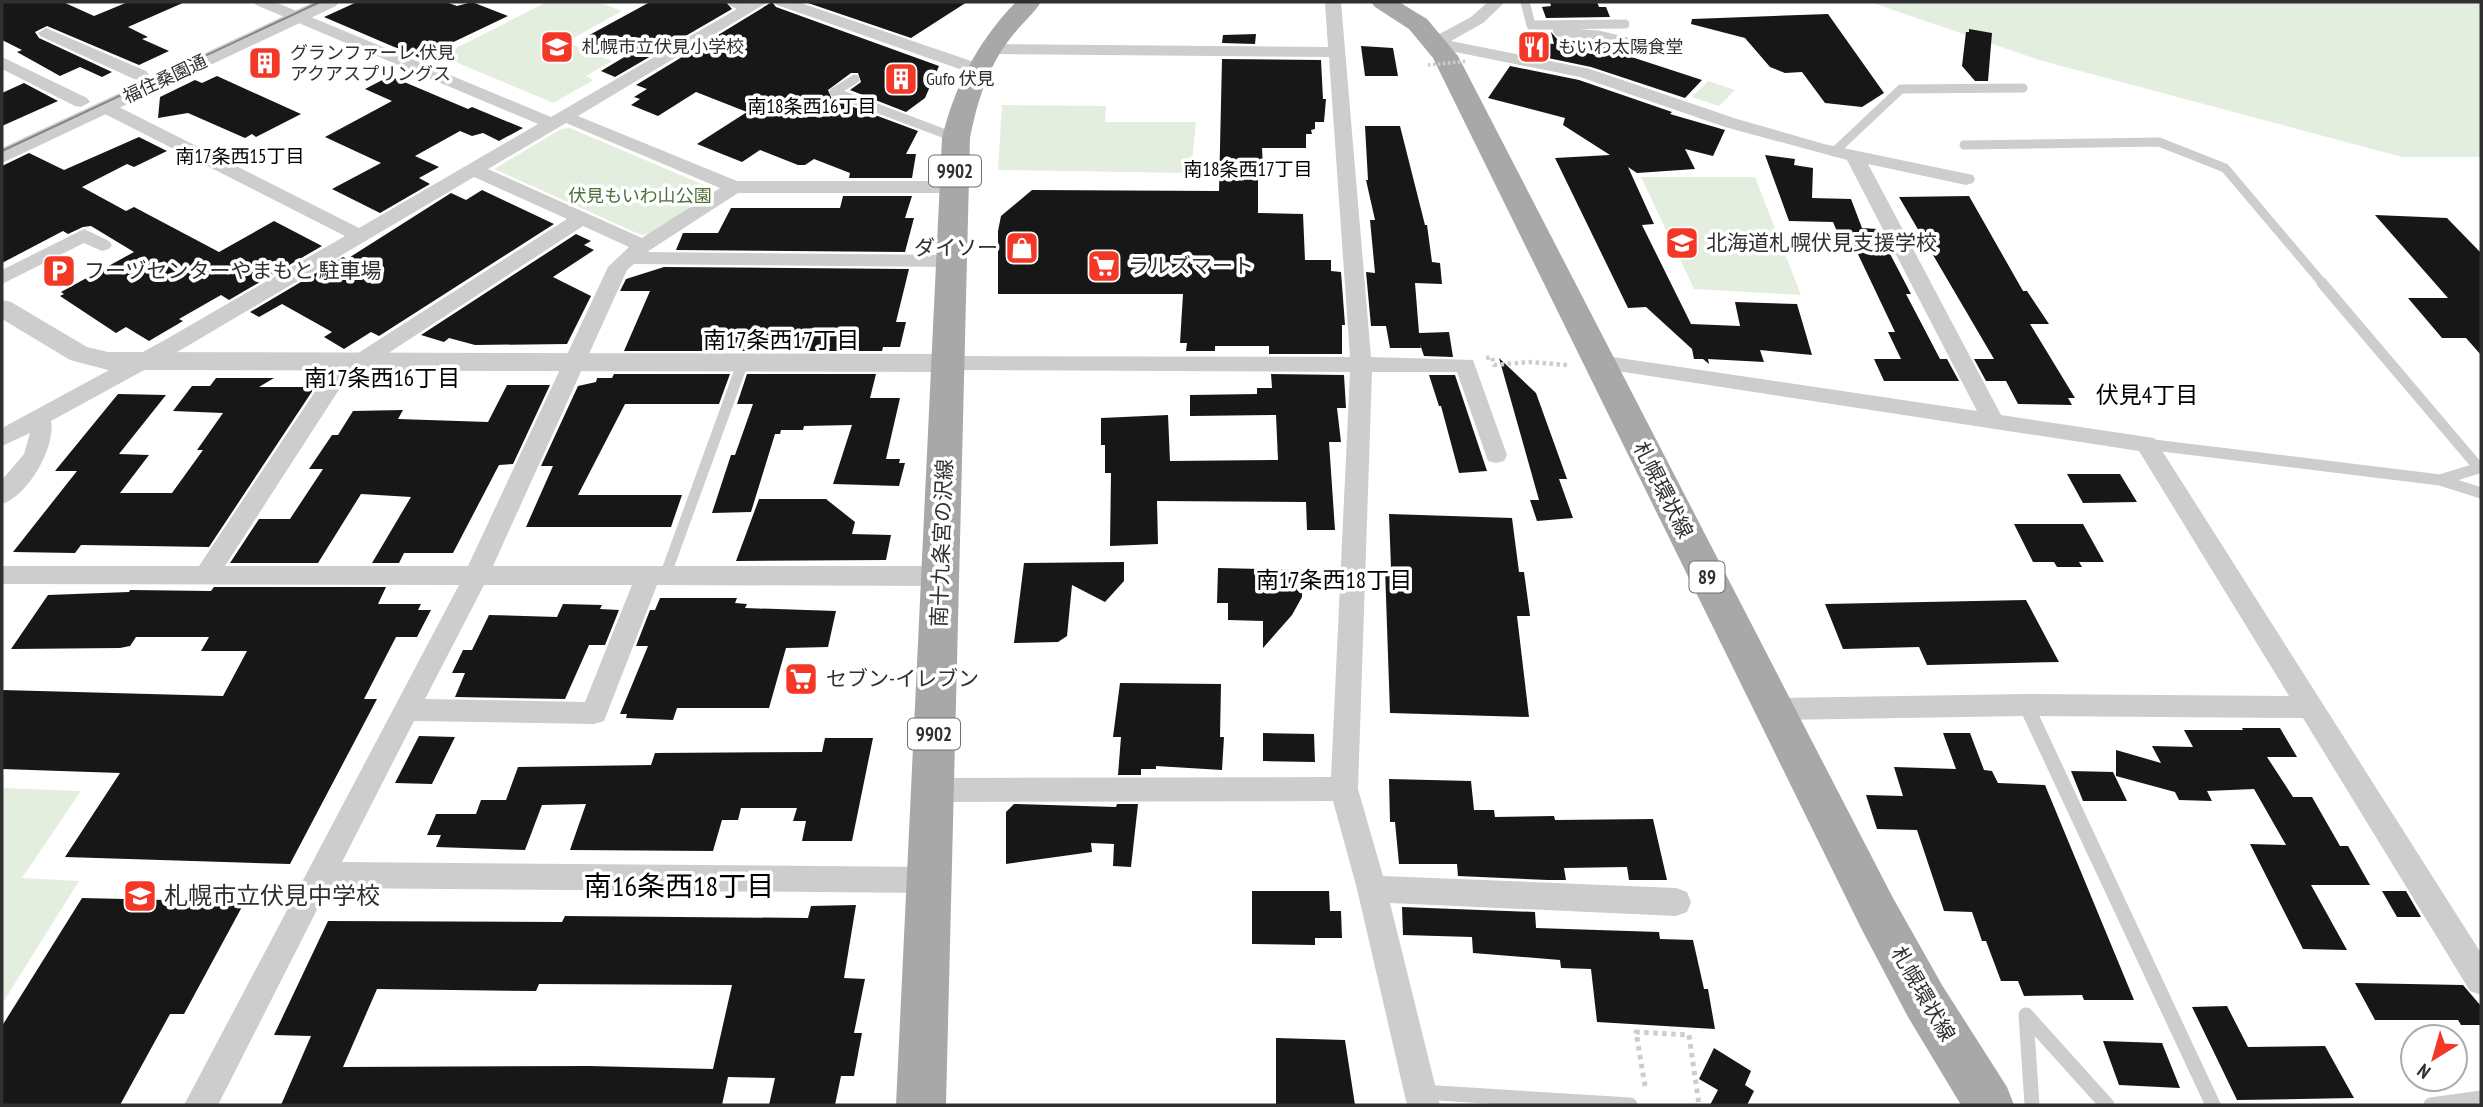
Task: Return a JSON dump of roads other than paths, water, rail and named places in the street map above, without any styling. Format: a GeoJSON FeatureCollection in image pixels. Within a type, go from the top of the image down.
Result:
{"type":"FeatureCollection","features":[{"type":"Feature","properties":{"kind":"main road","name":"南十九条宮の沢線"},"geometry":{"type":"LineString","coordinates":[[921,1105],[956,138],[964,100],[982,59],[1004,27],[1029,2]]}},
{"type":"Feature","properties":{"kind":"main road","name":"札幌環状線"},"geometry":{"type":"LineString","coordinates":[[1382,2],[1418,24],[1583,364],[1774,709],[1924,1001],[1989,1105]]}},
{"type":"Feature","properties":{"kind":"street","name":"福住桑園通"},"geometry":{"type":"LineString","coordinates":[[2,139],[284,7],[329,2]]}},
{"type":"Feature","properties":{"kind":"street"},"geometry":{"type":"LineString","coordinates":[[783,2],[982,59],[1336,52]]}},
{"type":"Feature","properties":{"kind":"street"},"geometry":{"type":"LineString","coordinates":[[1333,2],[1361,365],[1344,789],[1372,889],[1422,1099]]}},
{"type":"Feature","properties":{"kind":"street"},"geometry":{"type":"LineString","coordinates":[[1432,54],[1497,2]]}},
{"type":"Feature","properties":{"kind":"street"},"geometry":{"type":"LineString","coordinates":[[2,438],[145,360],[557,120],[747,4]]}},
{"type":"Feature","properties":{"kind":"street","name":"福住桑園通"},"geometry":{"type":"LineString","coordinates":[[2,156],[105,107],[284,7]]}},
{"type":"Feature","properties":{"kind":"street"},"geometry":{"type":"LineString","coordinates":[[284,7],[557,120],[734,187],[955,187]]}},
{"type":"Feature","properties":{"kind":"street"},"geometry":{"type":"LineString","coordinates":[[46,33],[141,75]]}},
{"type":"Feature","properties":{"kind":"street"},"geometry":{"type":"LineString","coordinates":[[1432,54],[1584,73],[1731,122],[1834,152],[1966,179]]}},
{"type":"Feature","properties":{"kind":"street"},"geometry":{"type":"LineString","coordinates":[[2,62],[81,102]]}},
{"type":"Feature","properties":{"kind":"street"},"geometry":{"type":"LineString","coordinates":[[105,107],[359,235]]}},
{"type":"Feature","properties":{"kind":"street"},"geometry":{"type":"LineString","coordinates":[[1855,157],[1993,420]]}},
{"type":"Feature","properties":{"kind":"street"},"geometry":{"type":"LineString","coordinates":[[472,169],[582,218],[636,252],[952,261]]}},
{"type":"Feature","properties":{"kind":"street"},"geometry":{"type":"LineString","coordinates":[[200,1105],[476,576],[618,267],[636,252],[734,187]]}},
{"type":"Feature","properties":{"kind":"street"},"geometry":{"type":"LineString","coordinates":[[206,575],[353,362],[582,218]]}},
{"type":"Feature","properties":{"kind":"street"},"geometry":{"type":"LineString","coordinates":[[2,278],[84,235],[102,245]]}},
{"type":"Feature","properties":{"kind":"street"},"geometry":{"type":"LineString","coordinates":[[2,309],[63,346],[92,359],[1465,365],[1496,454]]}},
{"type":"Feature","properties":{"kind":"street"},"geometry":{"type":"LineString","coordinates":[[1583,364],[1993,420],[2146,444],[2481,980]]}},
{"type":"Feature","properties":{"kind":"street"},"geometry":{"type":"LineString","coordinates":[[2,495],[39,451],[44,433],[39,418]]}},
{"type":"Feature","properties":{"kind":"street"},"geometry":{"type":"LineString","coordinates":[[2,575],[941,576]]}},
{"type":"Feature","properties":{"kind":"street"},"geometry":{"type":"LineString","coordinates":[[406,710],[594,713],[657,577]]}},
{"type":"Feature","properties":{"kind":"street"},"geometry":{"type":"LineString","coordinates":[[1774,709],[2026,705],[2309,708]]}},
{"type":"Feature","properties":{"kind":"street"},"geometry":{"type":"LineString","coordinates":[[932,790],[1344,789]]}},
{"type":"Feature","properties":{"kind":"street"},"geometry":{"type":"LineString","coordinates":[[320,875],[929,880]]}},
{"type":"Feature","properties":{"kind":"street"},"geometry":{"type":"LineString","coordinates":[[1372,889],[1676,902]]}},
{"type":"Feature","properties":{"kind":"lane"},"geometry":{"type":"LineString","coordinates":[[1525,2],[1531,25],[1625,24]]}},
{"type":"Feature","properties":{"kind":"lane"},"geometry":{"type":"LineString","coordinates":[[1555,25],[1558,32],[1598,35],[1644,46]]}},
{"type":"Feature","properties":{"kind":"lane"},"geometry":{"type":"LineString","coordinates":[[856,79],[834,92],[956,138]]}},
{"type":"Feature","properties":{"kind":"lane"},"geometry":{"type":"LineString","coordinates":[[1834,152],[1901,89],[2023,88]]}},
{"type":"Feature","properties":{"kind":"lane"},"geometry":{"type":"LineString","coordinates":[[1964,145],[2159,142],[2225,168],[2479,468],[2440,480]]}},
{"type":"Feature","properties":{"kind":"lane"},"geometry":{"type":"LineString","coordinates":[[657,577],[743,362]]}},
{"type":"Feature","properties":{"kind":"lane"},"geometry":{"type":"LineString","coordinates":[[2146,444],[2440,480],[2481,493]]}},
{"type":"Feature","properties":{"kind":"lane"},"geometry":{"type":"LineString","coordinates":[[2026,705],[2213,1105]]}},
{"type":"Feature","properties":{"kind":"lane"},"geometry":{"type":"LineString","coordinates":[[2032,1105],[2026,1015],[2107,1105]]}},
{"type":"Feature","properties":{"kind":"lane"},"geometry":{"type":"LineString","coordinates":[[2431,1105],[2481,1098]]}},
{"type":"Feature","properties":{"kind":"lane"},"geometry":{"type":"LineString","coordinates":[[1422,1099],[1630,1105]]}},
{"type":"Feature","properties":{"kind":"tram line"},"geometry":{"type":"LineString","coordinates":[[2,151],[320,2]]}},
{"type":"Feature","properties":{"kind":"place","name":"札幌市立伏見小学校"},"geometry":{"type":"Point","coordinates":[557,47]}},
{"type":"Feature","properties":{"kind":"place","name":"もいわ太陽食堂"},"geometry":{"type":"Point","coordinates":[1534,47]}},
{"type":"Feature","properties":{"kind":"place","name":"グランファーレ 伏見 アクアスプリングス"},"geometry":{"type":"Point","coordinates":[265,63]}},
{"type":"Feature","properties":{"kind":"place","name":"Gufo 伏見"},"geometry":{"type":"Point","coordinates":[901,79]}},
{"type":"Feature","properties":{"kind":"place","name":"北海道札幌伏見支援学校"},"geometry":{"type":"Point","coordinates":[1682,243]}},
{"type":"Feature","properties":{"kind":"place","name":"ダイソー"},"geometry":{"type":"Point","coordinates":[1022,248]}},
{"type":"Feature","properties":{"kind":"place","name":"ラルズマート"},"geometry":{"type":"Point","coordinates":[1104,266]}},
{"type":"Feature","properties":{"kind":"place","name":"フーヅセンターやまもと 駐車場"},"geometry":{"type":"Point","coordinates":[59,271]}},
{"type":"Feature","properties":{"kind":"place","name":"セブン-イレブン"},"geometry":{"type":"Point","coordinates":[801,679]}},
{"type":"Feature","properties":{"kind":"place","name":"札幌市立伏見中学校"},"geometry":{"type":"Point","coordinates":[140,896]}},
{"type":"Feature","properties":{"kind":"district","name":"南18条西16丁目"},"geometry":{"type":"Point","coordinates":[812,106]}},
{"type":"Feature","properties":{"kind":"district","name":"南17条西15丁目"},"geometry":{"type":"Point","coordinates":[240,156]}},
{"type":"Feature","properties":{"kind":"district","name":"南18条西17丁目"},"geometry":{"type":"Point","coordinates":[1248,169]}},
{"type":"Feature","properties":{"kind":"district","name":"南17条西17丁目"},"geometry":{"type":"Point","coordinates":[781,340]}},
{"type":"Feature","properties":{"kind":"district","name":"南17条西16丁目"},"geometry":{"type":"Point","coordinates":[382,378]}},
{"type":"Feature","properties":{"kind":"district","name":"伏見4丁目"},"geometry":{"type":"Point","coordinates":[2147,395]}},
{"type":"Feature","properties":{"kind":"district","name":"南17条西18丁目"},"geometry":{"type":"Point","coordinates":[1334,580]}},
{"type":"Feature","properties":{"kind":"district","name":"南16条西18丁目"},"geometry":{"type":"Point","coordinates":[679,886]}},
{"type":"Feature","properties":{"kind":"park label","name":"伏見もいわ山公園"},"geometry":{"type":"Point","coordinates":[640,196]}}]}
